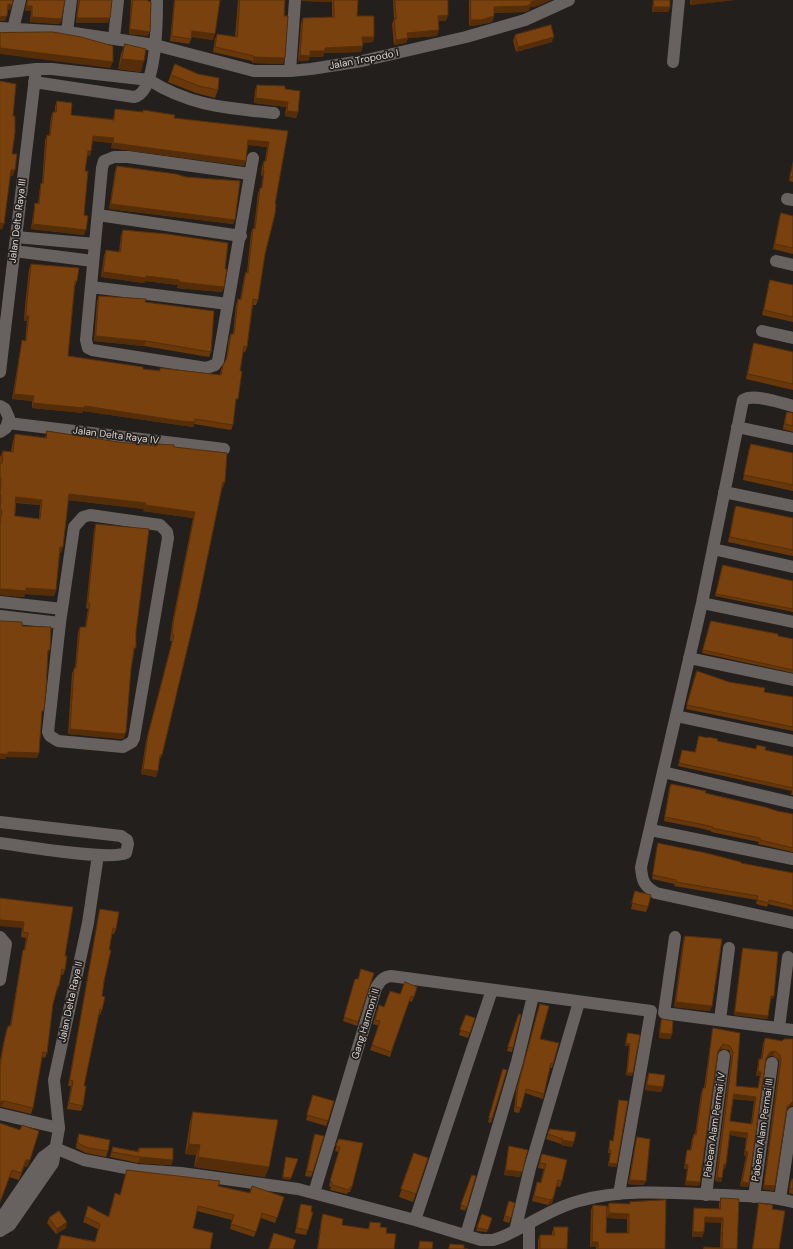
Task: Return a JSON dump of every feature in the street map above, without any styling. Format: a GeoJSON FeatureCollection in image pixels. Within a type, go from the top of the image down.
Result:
{"type":"FeatureCollection","features":[{"type":"Feature","properties":{"kind":"street"},"geometry":{"type":"LineString","coordinates":[[13,29],[20,0]]}},
{"type":"Feature","properties":{"kind":"street"},"geometry":{"type":"LineString","coordinates":[[67,32],[71,0]]}},
{"type":"Feature","properties":{"kind":"street"},"geometry":{"type":"LineString","coordinates":[[114,38],[118,0]]}},
{"type":"Feature","properties":{"kind":"street"},"geometry":{"type":"LineString","coordinates":[[5,73],[34,82],[134,97],[144,92],[149,80],[155,45],[157,0]]}},
{"type":"Feature","properties":{"kind":"street"},"geometry":{"type":"LineString","coordinates":[[290,71],[295,0]]}},
{"type":"Feature","properties":{"kind":"street","name":"Jalan Tropodo I"},"geometry":{"type":"LineString","coordinates":[[0,28],[67,32],[114,38],[155,45],[254,70],[290,71],[362,61],[466,37],[525,20],[569,0]]}},
{"type":"Feature","properties":{"kind":"street"},"geometry":{"type":"LineString","coordinates":[[673,62],[679,0]]}},
{"type":"Feature","properties":{"kind":"street"},"geometry":{"type":"LineString","coordinates":[[5,73],[36,69],[52,69],[149,80],[168,92],[196,102],[226,108],[274,113]]}},
{"type":"Feature","properties":{"kind":"street","name":"Jalan Delta Raya III"},"geometry":{"type":"LineString","coordinates":[[0,372],[36,69]]}},
{"type":"Feature","properties":{"kind":"street"},"geometry":{"type":"LineString","coordinates":[[250,174],[128,157],[110,158],[103,163],[86,340],[88,348],[92,350],[206,368],[215,365],[218,361],[241,236],[253,158]]}},
{"type":"Feature","properties":{"kind":"street"},"geometry":{"type":"LineString","coordinates":[[98,215],[241,236]]}},
{"type":"Feature","properties":{"kind":"street"},"geometry":{"type":"LineString","coordinates":[[16,237],[95,244]]}},
{"type":"Feature","properties":{"kind":"street"},"geometry":{"type":"LineString","coordinates":[[14,251],[93,261]]}},
{"type":"Feature","properties":{"kind":"street"},"geometry":{"type":"LineString","coordinates":[[776,261],[793,265]]}},
{"type":"Feature","properties":{"kind":"street"},"geometry":{"type":"LineString","coordinates":[[91,287],[228,304]]}},
{"type":"Feature","properties":{"kind":"street"},"geometry":{"type":"LineString","coordinates":[[762,331],[793,338]]}},
{"type":"Feature","properties":{"kind":"street"},"geometry":{"type":"LineString","coordinates":[[793,406],[754,397],[747,397],[743,400],[690,658],[641,867],[642,878],[646,887],[656,893],[793,923]]}},
{"type":"Feature","properties":{"kind":"street"},"geometry":{"type":"LineString","coordinates":[[0,406],[8,414],[8,423],[0,432]]}},
{"type":"Feature","properties":{"kind":"street","name":"Jalan Delta Raya IV"},"geometry":{"type":"LineString","coordinates":[[8,423],[224,449]]}},
{"type":"Feature","properties":{"kind":"street"},"geometry":{"type":"LineString","coordinates":[[737,427],[793,439]]}},
{"type":"Feature","properties":{"kind":"street"},"geometry":{"type":"LineString","coordinates":[[724,492],[793,506]]}},
{"type":"Feature","properties":{"kind":"street"},"geometry":{"type":"LineString","coordinates":[[90,515],[160,525],[165,529],[168,538],[134,738],[128,745],[123,747],[58,741],[50,736],[48,732],[62,609],[74,527],[82,517],[90,515]]}},
{"type":"Feature","properties":{"kind":"street"},"geometry":{"type":"LineString","coordinates":[[713,549],[793,567]]}},
{"type":"Feature","properties":{"kind":"street"},"geometry":{"type":"LineString","coordinates":[[0,602],[62,609]]}},
{"type":"Feature","properties":{"kind":"street"},"geometry":{"type":"LineString","coordinates":[[702,603],[793,622]]}},
{"type":"Feature","properties":{"kind":"street"},"geometry":{"type":"LineString","coordinates":[[0,616],[60,623]]}},
{"type":"Feature","properties":{"kind":"street"},"geometry":{"type":"LineString","coordinates":[[690,658],[793,680]]}},
{"type":"Feature","properties":{"kind":"street"},"geometry":{"type":"LineString","coordinates":[[676,716],[793,741]]}},
{"type":"Feature","properties":{"kind":"street"},"geometry":{"type":"LineString","coordinates":[[663,772],[793,803]]}},
{"type":"Feature","properties":{"kind":"street"},"geometry":{"type":"LineString","coordinates":[[0,822],[121,836],[127,840],[128,844],[126,853],[121,855],[98,855],[0,843]]}},
{"type":"Feature","properties":{"kind":"street"},"geometry":{"type":"LineString","coordinates":[[650,830],[793,859]]}},
{"type":"Feature","properties":{"kind":"street","name":"Jalan Delta Raya II"},"geometry":{"type":"LineString","coordinates":[[0,1231],[10,1225],[53,1163],[59,1128],[54,1080],[88,923],[98,855]]}},
{"type":"Feature","properties":{"kind":"street"},"geometry":{"type":"LineString","coordinates":[[0,937],[6,944],[0,980]]}},
{"type":"Feature","properties":{"kind":"street"},"geometry":{"type":"LineString","coordinates":[[675,937],[664,1013],[793,1030]]}},
{"type":"Feature","properties":{"kind":"street"},"geometry":{"type":"LineString","coordinates":[[720,1020],[729,948]]}},
{"type":"Feature","properties":{"kind":"street"},"geometry":{"type":"LineString","coordinates":[[779,1028],[788,957]]}},
{"type":"Feature","properties":{"kind":"street","name":"Gang Harmoni II"},"geometry":{"type":"LineString","coordinates":[[314,1193],[379,981],[385,977],[391,976],[651,1011],[619,1194]]}},
{"type":"Feature","properties":{"kind":"street"},"geometry":{"type":"LineString","coordinates":[[415,1220],[492,990]]}},
{"type":"Feature","properties":{"kind":"street"},"geometry":{"type":"LineString","coordinates":[[466,1235],[517,1062],[533,996]]}},
{"type":"Feature","properties":{"kind":"street"},"geometry":{"type":"LineString","coordinates":[[515,1232],[530,1168],[578,1002]]}},
{"type":"Feature","properties":{"kind":"street","name":"Pabean Alam Permai IV"},"geometry":{"type":"LineString","coordinates":[[706,1195],[724,1056]]}},
{"type":"Feature","properties":{"kind":"street","name":"Pabean Alam Permai III"},"geometry":{"type":"LineString","coordinates":[[754,1197],[772,1063]]}},
{"type":"Feature","properties":{"kind":"street"},"geometry":{"type":"LineString","coordinates":[[780,1199],[793,1113]]}},
{"type":"Feature","properties":{"kind":"street"},"geometry":{"type":"LineString","coordinates":[[0,1114],[59,1128]]}},
{"type":"Feature","properties":{"kind":"street"},"geometry":{"type":"LineString","coordinates":[[0,1220],[43,1157],[55,1148],[84,1160],[130,1168],[298,1189],[415,1220],[481,1240],[493,1240],[503,1243],[515,1232],[577,1201],[619,1194],[754,1197],[780,1199],[793,1202]]}},
{"type":"Feature","properties":{"kind":"street"},"geometry":{"type":"LineString","coordinates":[[529,1225],[529,1249]]}},
{"type":"Feature","properties":{"kind":"building"},"geometry":{"type":"Polygon","coordinates":[[[0,0],[13,0],[12,5],[8,4],[7,16],[0,17],[0,0]]]}},
{"type":"Feature","properties":{"kind":"building"},"geometry":{"type":"Polygon","coordinates":[[[28,0],[65,0],[61,19],[32,17],[32,6],[27,6],[28,0]]]}},
{"type":"Feature","properties":{"kind":"building"},"geometry":{"type":"Polygon","coordinates":[[[80,0],[112,0],[110,18],[77,18],[80,0]]]}},
{"type":"Feature","properties":{"kind":"building"},"geometry":{"type":"Polygon","coordinates":[[[133,0],[148,0],[151,2],[150,32],[130,29],[133,0]]]}},
{"type":"Feature","properties":{"kind":"building"},"geometry":{"type":"Polygon","coordinates":[[[175,0],[220,0],[215,34],[192,31],[191,39],[172,36],[175,0]]]}},
{"type":"Feature","properties":{"kind":"building"},"geometry":{"type":"Polygon","coordinates":[[[240,0],[285,0],[284,16],[288,16],[285,58],[254,57],[215,47],[217,34],[237,37],[240,0]]]}},
{"type":"Feature","properties":{"kind":"building"},"geometry":{"type":"Polygon","coordinates":[[[334,0],[358,0],[357,16],[374,16],[374,37],[362,37],[363,46],[325,48],[325,51],[310,51],[310,56],[300,55],[303,18],[334,17],[334,0]]]}},
{"type":"Feature","properties":{"kind":"building"},"geometry":{"type":"Polygon","coordinates":[[[395,0],[448,0],[448,15],[438,16],[439,30],[407,33],[408,38],[396,40],[394,19],[396,19],[395,0]]]}},
{"type":"Feature","properties":{"kind":"building"},"geometry":{"type":"Polygon","coordinates":[[[471,0],[541,0],[531,2],[531,4],[527,6],[494,7],[494,16],[481,20],[471,20],[471,0]]]}},
{"type":"Feature","properties":{"kind":"building"},"geometry":{"type":"Polygon","coordinates":[[[654,0],[670,0],[670,7],[654,7],[654,0]]]}},
{"type":"Feature","properties":{"kind":"building"},"geometry":{"type":"Polygon","coordinates":[[[551,25],[554,37],[518,47],[515,35],[551,25]]]}},
{"type":"Feature","properties":{"kind":"building"},"geometry":{"type":"Polygon","coordinates":[[[53,32],[81,37],[113,46],[113,62],[0,48],[0,33],[53,32]]]}},
{"type":"Feature","properties":{"kind":"building"},"geometry":{"type":"Polygon","coordinates":[[[125,44],[146,49],[144,61],[122,59],[125,44]]]}},
{"type":"Feature","properties":{"kind":"building"},"geometry":{"type":"Polygon","coordinates":[[[175,64],[198,74],[219,78],[218,90],[199,86],[171,75],[175,64]]]}},
{"type":"Feature","properties":{"kind":"building"},"geometry":{"type":"Polygon","coordinates":[[[0,81],[16,84],[13,116],[15,116],[15,133],[12,154],[17,154],[15,170],[11,170],[4,224],[0,223],[0,81]]]}},
{"type":"Feature","properties":{"kind":"building"},"geometry":{"type":"Polygon","coordinates":[[[257,85],[285,86],[285,89],[300,91],[298,112],[287,111],[288,102],[256,98],[257,85]]]}},
{"type":"Feature","properties":{"kind":"building"},"geometry":{"type":"Polygon","coordinates":[[[57,101],[72,103],[71,115],[114,120],[115,109],[143,112],[143,110],[175,115],[174,118],[288,131],[275,204],[275,214],[265,254],[258,300],[253,299],[247,347],[244,346],[240,371],[242,371],[238,399],[236,399],[233,425],[195,419],[195,422],[181,421],[85,406],[84,408],[33,403],[34,396],[14,394],[22,340],[26,341],[29,316],[26,316],[31,264],[79,268],[77,281],[75,281],[68,356],[143,367],[143,369],[160,371],[160,368],[221,375],[223,365],[227,358],[231,334],[234,334],[238,299],[241,300],[246,272],[248,273],[253,228],[255,229],[260,188],[262,188],[264,161],[266,161],[269,142],[248,140],[246,161],[113,143],[114,138],[93,136],[91,151],[88,151],[85,171],[88,171],[84,215],[88,216],[86,230],[33,224],[35,203],[39,204],[41,183],[43,184],[47,135],[50,136],[53,112],[56,112],[57,101]]]}},
{"type":"Feature","properties":{"kind":"building"},"geometry":{"type":"Polygon","coordinates":[[[793,164],[793,177],[790,177],[793,164]]]}},
{"type":"Feature","properties":{"kind":"building"},"geometry":{"type":"Polygon","coordinates":[[[117,166],[176,174],[186,177],[240,181],[235,220],[111,204],[117,166]]]}},
{"type":"Feature","properties":{"kind":"building"},"geometry":{"type":"Polygon","coordinates":[[[781,213],[793,216],[793,248],[775,244],[781,213]]]}},
{"type":"Feature","properties":{"kind":"building"},"geometry":{"type":"Polygon","coordinates":[[[123,230],[167,234],[228,243],[225,269],[227,269],[224,287],[179,282],[179,280],[146,276],[146,278],[103,272],[106,250],[120,252],[123,230]]]}},
{"type":"Feature","properties":{"kind":"building"},"geometry":{"type":"Polygon","coordinates":[[[770,280],[793,285],[793,317],[764,310],[770,280]]]}},
{"type":"Feature","properties":{"kind":"building"},"geometry":{"type":"Polygon","coordinates":[[[99,296],[146,299],[145,302],[214,311],[211,352],[146,341],[96,336],[99,296]]]}},
{"type":"Feature","properties":{"kind":"building"},"geometry":{"type":"Polygon","coordinates":[[[754,343],[793,352],[793,384],[748,374],[754,343]]]}},
{"type":"Feature","properties":{"kind":"building"},"geometry":{"type":"Polygon","coordinates":[[[787,412],[793,413],[793,426],[785,424],[787,412]]]}},
{"type":"Feature","properties":{"kind":"building"},"geometry":{"type":"Polygon","coordinates":[[[47,431],[118,442],[157,446],[157,444],[174,445],[174,447],[227,453],[225,482],[223,482],[197,608],[162,755],[160,755],[158,771],[143,769],[148,735],[174,635],[172,635],[174,618],[195,512],[145,505],[146,503],[69,494],[63,547],[60,547],[56,590],[26,588],[26,591],[0,589],[0,523],[2,510],[0,510],[0,463],[2,463],[3,451],[13,452],[15,434],[46,438],[47,431]],[[16,497],[15,516],[40,519],[42,500],[16,497]]]}},
{"type":"Feature","properties":{"kind":"building"},"geometry":{"type":"Polygon","coordinates":[[[751,444],[793,453],[793,485],[744,475],[751,444]]]}},
{"type":"Feature","properties":{"kind":"building"},"geometry":{"type":"Polygon","coordinates":[[[736,506],[793,518],[793,550],[730,537],[736,506]]]}},
{"type":"Feature","properties":{"kind":"building"},"geometry":{"type":"Polygon","coordinates":[[[96,524],[149,529],[136,632],[136,648],[134,648],[131,669],[126,732],[124,734],[70,729],[74,668],[76,668],[80,627],[86,627],[90,603],[88,603],[96,524]]]}},
{"type":"Feature","properties":{"kind":"building"},"geometry":{"type":"Polygon","coordinates":[[[723,565],[793,581],[793,609],[716,594],[723,565]]]}},
{"type":"Feature","properties":{"kind":"building"},"geometry":{"type":"Polygon","coordinates":[[[0,621],[22,622],[22,626],[51,627],[39,753],[8,752],[8,754],[0,754],[0,621]]]}},
{"type":"Feature","properties":{"kind":"building"},"geometry":{"type":"Polygon","coordinates":[[[711,621],[778,634],[778,636],[793,639],[793,670],[703,650],[711,621]]]}},
{"type":"Feature","properties":{"kind":"building"},"geometry":{"type":"Polygon","coordinates":[[[697,671],[729,682],[765,688],[764,692],[793,697],[793,727],[687,705],[697,671]]]}},
{"type":"Feature","properties":{"kind":"building"},"geometry":{"type":"Polygon","coordinates":[[[699,736],[718,739],[717,741],[756,749],[757,745],[766,747],[765,750],[793,756],[793,788],[679,763],[682,750],[695,752],[699,736]]]}},
{"type":"Feature","properties":{"kind":"building"},"geometry":{"type":"Polygon","coordinates":[[[671,784],[706,791],[705,793],[793,814],[793,848],[760,840],[760,838],[665,817],[671,784]]]}},
{"type":"Feature","properties":{"kind":"building"},"geometry":{"type":"Polygon","coordinates":[[[658,843],[706,853],[741,863],[793,873],[793,906],[769,900],[769,903],[757,900],[758,896],[676,882],[676,880],[653,875],[658,843]]]}},
{"type":"Feature","properties":{"kind":"building"},"geometry":{"type":"Polygon","coordinates":[[[635,891],[651,895],[648,907],[632,903],[635,891]]]}},
{"type":"Feature","properties":{"kind":"building"},"geometry":{"type":"Polygon","coordinates":[[[0,898],[73,907],[65,956],[67,956],[65,970],[62,969],[59,986],[58,985],[53,1004],[47,1053],[43,1052],[33,1108],[4,1101],[0,1102],[0,1066],[8,1026],[11,1026],[23,950],[25,950],[28,933],[23,932],[24,922],[0,920],[0,898]]]}},
{"type":"Feature","properties":{"kind":"building"},"geometry":{"type":"Polygon","coordinates":[[[100,909],[119,912],[116,929],[113,928],[109,950],[111,950],[102,996],[105,997],[102,1010],[100,1009],[84,1086],[86,1086],[83,1106],[69,1103],[73,1081],[70,1080],[100,909]]]}},
{"type":"Feature","properties":{"kind":"building"},"geometry":{"type":"Polygon","coordinates":[[[685,936],[722,939],[712,1006],[676,1002],[685,936]]]}},
{"type":"Feature","properties":{"kind":"building"},"geometry":{"type":"Polygon","coordinates":[[[743,948],[778,952],[774,996],[771,996],[768,1016],[735,1012],[743,948]]]}},
{"type":"Feature","properties":{"kind":"building"},"geometry":{"type":"Polygon","coordinates":[[[361,969],[374,973],[358,1022],[344,1017],[355,979],[358,979],[361,969]]]}},
{"type":"Feature","properties":{"kind":"building"},"geometry":{"type":"Polygon","coordinates":[[[405,982],[417,987],[414,997],[411,996],[391,1052],[372,1045],[380,1021],[375,1020],[379,1005],[384,1007],[390,991],[400,994],[405,982]]]}},
{"type":"Feature","properties":{"kind":"building"},"geometry":{"type":"Polygon","coordinates":[[[540,1004],[549,1006],[540,1039],[559,1043],[553,1064],[551,1063],[544,1094],[526,1089],[521,1108],[516,1107],[518,1086],[540,1004]]]}},
{"type":"Feature","properties":{"kind":"building"},"geometry":{"type":"Polygon","coordinates":[[[519,1014],[521,1015],[513,1048],[508,1047],[519,1014]]]}},
{"type":"Feature","properties":{"kind":"building"},"geometry":{"type":"Polygon","coordinates":[[[466,1015],[475,1018],[470,1033],[460,1030],[466,1015]]]}},
{"type":"Feature","properties":{"kind":"building"},"geometry":{"type":"Polygon","coordinates":[[[662,1019],[673,1021],[672,1034],[660,1033],[662,1019]]]}},
{"type":"Feature","properties":{"kind":"building"},"geometry":{"type":"Polygon","coordinates":[[[713,1028],[740,1033],[736,1086],[758,1088],[761,1072],[758,1071],[759,1059],[762,1059],[765,1038],[782,1041],[784,1039],[793,1039],[793,1102],[787,1107],[775,1186],[764,1185],[781,1060],[780,1055],[775,1051],[770,1052],[766,1058],[749,1183],[742,1182],[748,1152],[745,1151],[748,1133],[730,1131],[726,1164],[724,1164],[722,1178],[717,1177],[733,1052],[730,1046],[723,1044],[718,1051],[700,1182],[686,1181],[688,1165],[685,1164],[687,1150],[691,1150],[694,1134],[696,1135],[703,1088],[705,1088],[713,1028]],[[734,1094],[730,1121],[752,1124],[756,1097],[734,1094]]]}},
{"type":"Feature","properties":{"kind":"building"},"geometry":{"type":"Polygon","coordinates":[[[628,1033],[640,1035],[633,1073],[627,1073],[630,1044],[626,1043],[628,1033]]]}},
{"type":"Feature","properties":{"kind":"building"},"geometry":{"type":"Polygon","coordinates":[[[503,1069],[507,1070],[492,1119],[489,1118],[503,1069]]]}},
{"type":"Feature","properties":{"kind":"building"},"geometry":{"type":"Polygon","coordinates":[[[649,1073],[665,1075],[663,1087],[647,1085],[649,1073]]]}},
{"type":"Feature","properties":{"kind":"building"},"geometry":{"type":"Polygon","coordinates":[[[313,1095],[334,1101],[328,1121],[307,1115],[313,1095]]]}},
{"type":"Feature","properties":{"kind":"building"},"geometry":{"type":"Polygon","coordinates":[[[619,1100],[628,1101],[617,1164],[609,1163],[611,1150],[609,1150],[610,1140],[613,1141],[619,1100]]]}},
{"type":"Feature","properties":{"kind":"building"},"geometry":{"type":"Polygon","coordinates":[[[193,1112],[278,1120],[269,1167],[198,1157],[200,1145],[189,1144],[193,1112]]]}},
{"type":"Feature","properties":{"kind":"building"},"geometry":{"type":"Polygon","coordinates":[[[0,1123],[20,1130],[22,1125],[39,1131],[30,1160],[26,1160],[21,1173],[12,1170],[0,1202],[0,1123]]]}},
{"type":"Feature","properties":{"kind":"building"},"geometry":{"type":"Polygon","coordinates":[[[550,1129],[576,1132],[574,1142],[562,1140],[563,1139],[548,1134],[550,1129]]]}},
{"type":"Feature","properties":{"kind":"building"},"geometry":{"type":"Polygon","coordinates":[[[79,1134],[110,1140],[108,1151],[88,1148],[78,1143],[79,1134]]]}},
{"type":"Feature","properties":{"kind":"building"},"geometry":{"type":"Polygon","coordinates":[[[315,1134],[324,1136],[313,1172],[307,1171],[315,1134]]]}},
{"type":"Feature","properties":{"kind":"building"},"geometry":{"type":"Polygon","coordinates":[[[637,1137],[650,1139],[646,1181],[630,1180],[637,1137]]]}},
{"type":"Feature","properties":{"kind":"building"},"geometry":{"type":"Polygon","coordinates":[[[339,1139],[363,1143],[352,1187],[350,1187],[349,1190],[332,1185],[332,1182],[330,1181],[340,1147],[336,1146],[339,1139]]]}},
{"type":"Feature","properties":{"kind":"building"},"geometry":{"type":"Polygon","coordinates":[[[509,1146],[528,1150],[522,1172],[506,1170],[509,1146]]]}},
{"type":"Feature","properties":{"kind":"building"},"geometry":{"type":"Polygon","coordinates":[[[113,1147],[139,1152],[139,1148],[173,1148],[173,1160],[140,1157],[112,1152],[113,1147]]]}},
{"type":"Feature","properties":{"kind":"building"},"geometry":{"type":"Polygon","coordinates":[[[414,1153],[428,1158],[416,1194],[401,1189],[414,1153]]]}},
{"type":"Feature","properties":{"kind":"building"},"geometry":{"type":"Polygon","coordinates":[[[542,1154],[567,1160],[562,1181],[558,1180],[553,1198],[550,1200],[534,1196],[537,1182],[541,1183],[546,1164],[540,1163],[542,1154]]]}},
{"type":"Feature","properties":{"kind":"building"},"geometry":{"type":"Polygon","coordinates":[[[286,1157],[298,1159],[291,1178],[283,1177],[286,1157]]]}},
{"type":"Feature","properties":{"kind":"building"},"geometry":{"type":"Polygon","coordinates":[[[127,1170],[220,1181],[218,1186],[250,1193],[252,1186],[284,1197],[277,1218],[262,1213],[256,1232],[231,1224],[234,1215],[198,1206],[193,1228],[213,1233],[210,1249],[58,1249],[61,1235],[95,1242],[100,1224],[85,1217],[88,1206],[109,1217],[115,1193],[120,1195],[127,1170]]]}},
{"type":"Feature","properties":{"kind":"building"},"geometry":{"type":"Polygon","coordinates":[[[472,1175],[476,1176],[467,1207],[461,1205],[472,1175]]]}},
{"type":"Feature","properties":{"kind":"building"},"geometry":{"type":"Polygon","coordinates":[[[793,1179],[793,1189],[790,1188],[793,1179]]]}},
{"type":"Feature","properties":{"kind":"building"},"geometry":{"type":"Polygon","coordinates":[[[721,1198],[739,1199],[737,1249],[704,1249],[704,1247],[722,1248],[723,1218],[705,1217],[704,1232],[693,1232],[694,1208],[720,1209],[721,1198]]]}},
{"type":"Feature","properties":{"kind":"building"},"geometry":{"type":"Polygon","coordinates":[[[666,1200],[665,1249],[598,1249],[598,1242],[592,1242],[593,1205],[607,1206],[606,1233],[629,1233],[629,1214],[609,1213],[609,1203],[630,1204],[630,1202],[666,1200]]]}},
{"type":"Feature","properties":{"kind":"building"},"geometry":{"type":"Polygon","coordinates":[[[509,1201],[515,1203],[511,1218],[505,1216],[509,1201]]]}},
{"type":"Feature","properties":{"kind":"building"},"geometry":{"type":"Polygon","coordinates":[[[759,1203],[773,1205],[772,1209],[785,1211],[779,1249],[753,1249],[759,1203]]]}},
{"type":"Feature","properties":{"kind":"building"},"geometry":{"type":"Polygon","coordinates":[[[301,1204],[312,1206],[311,1212],[313,1212],[308,1230],[297,1228],[301,1204]]]}},
{"type":"Feature","properties":{"kind":"building"},"geometry":{"type":"Polygon","coordinates":[[[59,1211],[67,1222],[57,1229],[49,1218],[59,1211]]]}},
{"type":"Feature","properties":{"kind":"building"},"geometry":{"type":"Polygon","coordinates":[[[323,1214],[343,1219],[342,1225],[369,1229],[370,1222],[381,1223],[380,1227],[387,1228],[386,1233],[396,1234],[394,1249],[318,1249],[323,1214]]]}},
{"type":"Feature","properties":{"kind":"building"},"geometry":{"type":"Polygon","coordinates":[[[482,1214],[492,1218],[488,1230],[477,1228],[482,1214]]]}},
{"type":"Feature","properties":{"kind":"building"},"geometry":{"type":"Polygon","coordinates":[[[554,1227],[568,1227],[567,1249],[540,1249],[540,1235],[554,1235],[554,1227]]]}},
{"type":"Feature","properties":{"kind":"building"},"geometry":{"type":"Polygon","coordinates":[[[274,1233],[296,1240],[293,1249],[269,1249],[274,1233]]]}},
{"type":"Feature","properties":{"kind":"building"},"geometry":{"type":"Polygon","coordinates":[[[420,1241],[433,1242],[432,1249],[419,1249],[420,1241]]]}},
{"type":"Feature","properties":{"kind":"building"},"geometry":{"type":"Polygon","coordinates":[[[450,1244],[464,1245],[464,1249],[449,1249],[450,1244]]]}}]}
